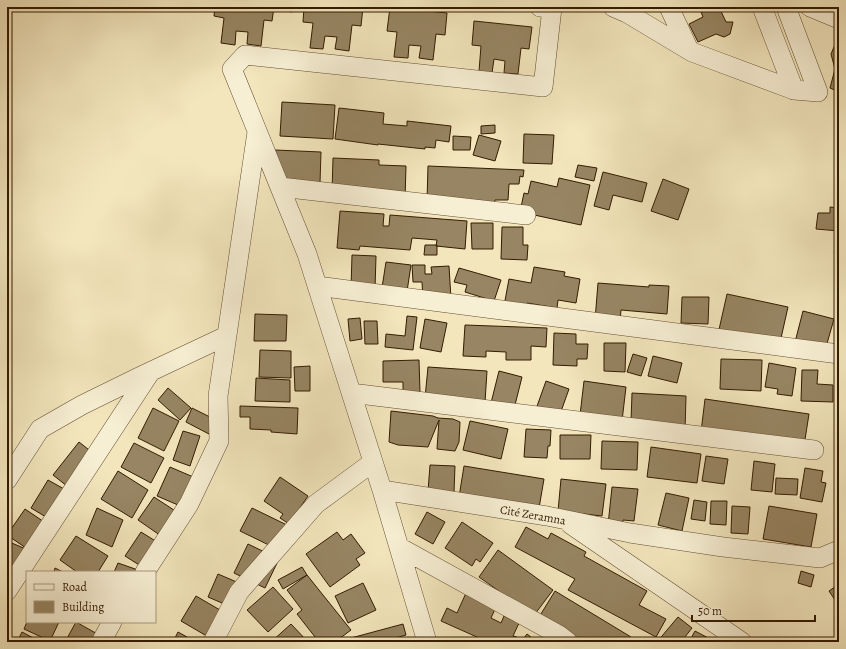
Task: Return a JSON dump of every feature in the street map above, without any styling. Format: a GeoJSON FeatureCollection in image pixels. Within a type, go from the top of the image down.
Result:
{"type":"FeatureCollection","features":[{"type":"Feature","properties":{"kind":"street"},"geometry":{"type":"LineString","coordinates":[[427,642],[382,490],[307,254],[232,69],[245,55],[543,87],[552,8],[540,7]]}},
{"type":"Feature","properties":{"kind":"street"},"geometry":{"type":"LineString","coordinates":[[613,7],[627,13],[689,50],[794,90],[818,92],[786,7]]}},
{"type":"Feature","properties":{"kind":"street"},"geometry":{"type":"LineString","coordinates":[[669,7],[689,50]]}},
{"type":"Feature","properties":{"kind":"street"},"geometry":{"type":"LineString","coordinates":[[762,7],[794,90]]}},
{"type":"Feature","properties":{"kind":"street"},"geometry":{"type":"LineString","coordinates":[[810,7],[839,19]]}},
{"type":"Feature","properties":{"kind":"street"},"geometry":{"type":"LineString","coordinates":[[145,571],[189,504],[219,441],[218,396],[257,131]]}},
{"type":"Feature","properties":{"kind":"street"},"geometry":{"type":"LineString","coordinates":[[280,188],[526,215]]}},
{"type":"Feature","properties":{"kind":"street"},"geometry":{"type":"LineString","coordinates":[[317,286],[839,354]]}},
{"type":"Feature","properties":{"kind":"street"},"geometry":{"type":"LineString","coordinates":[[7,480],[40,429],[82,405],[226,336]]}},
{"type":"Feature","properties":{"kind":"street"},"geometry":{"type":"LineString","coordinates":[[7,591],[151,371]]}},
{"type":"Feature","properties":{"kind":"street"},"geometry":{"type":"LineString","coordinates":[[351,393],[814,450]]}},
{"type":"Feature","properties":{"kind":"street"},"geometry":{"type":"LineString","coordinates":[[213,642],[239,592],[316,504],[373,462]]}},
{"type":"Feature","properties":{"kind":"street","name":"Cité Zeramna"},"geometry":{"type":"LineString","coordinates":[[382,490],[564,520],[630,533],[724,547],[820,558],[839,550]]}},
{"type":"Feature","properties":{"kind":"street"},"geometry":{"type":"LineString","coordinates":[[564,520],[742,642]]}},
{"type":"Feature","properties":{"kind":"street"},"geometry":{"type":"LineString","coordinates":[[399,547],[559,635],[568,642]]}},
{"type":"Feature","properties":{"kind":"street"},"geometry":{"type":"LineString","coordinates":[[101,642],[111,623]]}},
{"type":"Feature","properties":{"kind":"building"},"geometry":{"type":"Polygon","coordinates":[[[215,7],[274,7],[272,21],[264,20],[261,46],[247,44],[248,32],[236,31],[235,45],[221,43],[224,18],[214,16],[215,7]]]}},
{"type":"Feature","properties":{"kind":"building"},"geometry":{"type":"Polygon","coordinates":[[[274,7],[293,7],[292,12],[273,9],[274,7]]]}},
{"type":"Feature","properties":{"kind":"building"},"geometry":{"type":"Polygon","coordinates":[[[304,7],[363,7],[361,26],[352,25],[349,51],[335,49],[337,37],[325,36],[323,49],[310,48],[313,23],[303,22],[304,7]]]}},
{"type":"Feature","properties":{"kind":"building"},"geometry":{"type":"Polygon","coordinates":[[[390,7],[447,13],[445,35],[436,34],[433,60],[419,58],[421,46],[409,45],[408,58],[394,57],[397,32],[387,31],[390,7]]]}},
{"type":"Feature","properties":{"kind":"building"},"geometry":{"type":"Polygon","coordinates":[[[699,7],[719,7],[726,22],[733,22],[730,34],[724,37],[716,34],[698,42],[689,24],[703,17],[699,7]]]}},
{"type":"Feature","properties":{"kind":"building"},"geometry":{"type":"Polygon","coordinates":[[[474,21],[532,27],[529,49],[521,48],[518,74],[504,73],[505,61],[494,59],[492,73],[479,71],[481,46],[472,45],[474,21]]]}},
{"type":"Feature","properties":{"kind":"building"},"geometry":{"type":"Polygon","coordinates":[[[839,41],[839,92],[830,88],[835,69],[831,54],[839,41]]]}},
{"type":"Feature","properties":{"kind":"building"},"geometry":{"type":"Polygon","coordinates":[[[282,102],[335,105],[333,139],[280,136],[282,102]]]}},
{"type":"Feature","properties":{"kind":"building"},"geometry":{"type":"Polygon","coordinates":[[[339,108],[384,113],[383,124],[407,126],[407,121],[451,126],[449,142],[436,140],[435,148],[425,147],[425,149],[378,145],[335,139],[339,108]]]}},
{"type":"Feature","properties":{"kind":"building"},"geometry":{"type":"Polygon","coordinates":[[[495,125],[495,133],[481,134],[481,126],[495,125]]]}},
{"type":"Feature","properties":{"kind":"building"},"geometry":{"type":"Polygon","coordinates":[[[524,134],[554,135],[552,164],[523,163],[524,134]]]}},
{"type":"Feature","properties":{"kind":"building"},"geometry":{"type":"Polygon","coordinates":[[[479,135],[501,141],[495,161],[473,155],[479,135]]]}},
{"type":"Feature","properties":{"kind":"building"},"geometry":{"type":"Polygon","coordinates":[[[453,136],[471,137],[470,150],[453,150],[453,136]]]}},
{"type":"Feature","properties":{"kind":"building"},"geometry":{"type":"Polygon","coordinates":[[[275,150],[321,152],[320,183],[274,181],[275,150]]]}},
{"type":"Feature","properties":{"kind":"building"},"geometry":{"type":"Polygon","coordinates":[[[333,158],[379,160],[379,165],[406,166],[405,199],[332,192],[333,158]]]}},
{"type":"Feature","properties":{"kind":"building"},"geometry":{"type":"Polygon","coordinates":[[[578,165],[597,168],[594,181],[575,177],[578,165]]]}},
{"type":"Feature","properties":{"kind":"building"},"geometry":{"type":"Polygon","coordinates":[[[428,166],[524,170],[523,177],[520,176],[519,184],[509,184],[508,200],[495,200],[494,204],[427,201],[428,166]]]}},
{"type":"Feature","properties":{"kind":"building"},"geometry":{"type":"Polygon","coordinates":[[[603,172],[647,183],[642,202],[613,195],[609,210],[594,206],[603,172]]]}},
{"type":"Feature","properties":{"kind":"building"},"geometry":{"type":"Polygon","coordinates":[[[559,178],[590,185],[581,225],[520,212],[524,193],[528,194],[531,181],[557,187],[559,178]]]}},
{"type":"Feature","properties":{"kind":"building"},"geometry":{"type":"Polygon","coordinates":[[[663,179],[689,189],[678,220],[651,211],[663,179]]]}},
{"type":"Feature","properties":{"kind":"building"},"geometry":{"type":"Polygon","coordinates":[[[830,207],[839,208],[839,231],[816,229],[818,213],[830,213],[830,207]]]}},
{"type":"Feature","properties":{"kind":"building"},"geometry":{"type":"Polygon","coordinates":[[[340,211],[384,214],[383,226],[389,226],[390,215],[467,221],[465,249],[436,246],[437,240],[412,238],[410,250],[360,246],[359,250],[337,248],[340,211]]]}},
{"type":"Feature","properties":{"kind":"building"},"geometry":{"type":"Polygon","coordinates":[[[471,223],[493,223],[493,249],[472,249],[471,223]]]}},
{"type":"Feature","properties":{"kind":"building"},"geometry":{"type":"Polygon","coordinates":[[[502,227],[523,227],[523,245],[528,245],[527,260],[501,259],[502,227]]]}},
{"type":"Feature","properties":{"kind":"building"},"geometry":{"type":"Polygon","coordinates":[[[839,242],[839,255],[834,253],[839,242]]]}},
{"type":"Feature","properties":{"kind":"building"},"geometry":{"type":"Polygon","coordinates":[[[425,245],[437,245],[437,255],[424,255],[425,245]]]}},
{"type":"Feature","properties":{"kind":"building"},"geometry":{"type":"Polygon","coordinates":[[[352,255],[376,256],[375,289],[351,288],[352,255]]]}},
{"type":"Feature","properties":{"kind":"building"},"geometry":{"type":"Polygon","coordinates":[[[386,262],[411,265],[406,298],[381,294],[386,262]]]}},
{"type":"Feature","properties":{"kind":"building"},"geometry":{"type":"Polygon","coordinates":[[[412,265],[425,265],[425,274],[432,274],[431,267],[449,266],[451,299],[423,300],[422,282],[413,282],[412,265]]]}},
{"type":"Feature","properties":{"kind":"building"},"geometry":{"type":"Polygon","coordinates":[[[534,267],[565,272],[564,276],[580,279],[576,303],[558,300],[557,308],[527,303],[526,311],[504,306],[509,279],[531,283],[534,267]]]}},
{"type":"Feature","properties":{"kind":"building"},"geometry":{"type":"Polygon","coordinates":[[[459,268],[501,280],[494,301],[465,292],[467,285],[454,282],[459,268]]]}},
{"type":"Feature","properties":{"kind":"building"},"geometry":{"type":"Polygon","coordinates":[[[598,283],[649,287],[649,285],[669,286],[667,314],[621,310],[620,321],[595,320],[598,283]]]}},
{"type":"Feature","properties":{"kind":"building"},"geometry":{"type":"Polygon","coordinates":[[[727,294],[788,307],[779,347],[718,334],[727,294]]]}},
{"type":"Feature","properties":{"kind":"building"},"geometry":{"type":"Polygon","coordinates":[[[682,297],[709,297],[708,324],[681,323],[682,297]]]}},
{"type":"Feature","properties":{"kind":"building"},"geometry":{"type":"Polygon","coordinates":[[[803,311],[834,319],[824,354],[794,346],[803,311]]]}},
{"type":"Feature","properties":{"kind":"building"},"geometry":{"type":"Polygon","coordinates":[[[255,314],[287,315],[286,341],[254,341],[255,314]]]}},
{"type":"Feature","properties":{"kind":"building"},"geometry":{"type":"Polygon","coordinates":[[[407,316],[417,317],[413,350],[385,347],[386,334],[405,336],[407,316]]]}},
{"type":"Feature","properties":{"kind":"building"},"geometry":{"type":"Polygon","coordinates":[[[360,318],[362,339],[350,341],[348,319],[360,318]]]}},
{"type":"Feature","properties":{"kind":"building"},"geometry":{"type":"Polygon","coordinates":[[[425,319],[447,323],[441,352],[420,348],[425,319]]]}},
{"type":"Feature","properties":{"kind":"building"},"geometry":{"type":"Polygon","coordinates":[[[364,321],[377,321],[378,344],[365,344],[364,321]]]}},
{"type":"Feature","properties":{"kind":"building"},"geometry":{"type":"Polygon","coordinates":[[[465,325],[547,328],[546,347],[531,346],[531,360],[506,360],[506,352],[486,351],[486,357],[463,356],[465,325]]]}},
{"type":"Feature","properties":{"kind":"building"},"geometry":{"type":"Polygon","coordinates":[[[839,329],[839,356],[832,353],[839,329]]]}},
{"type":"Feature","properties":{"kind":"building"},"geometry":{"type":"Polygon","coordinates":[[[554,333],[576,334],[576,344],[588,344],[587,359],[577,359],[577,366],[553,365],[554,333]]]}},
{"type":"Feature","properties":{"kind":"building"},"geometry":{"type":"Polygon","coordinates":[[[604,343],[626,343],[625,372],[604,371],[604,343]]]}},
{"type":"Feature","properties":{"kind":"building"},"geometry":{"type":"Polygon","coordinates":[[[260,350],[291,351],[291,378],[259,377],[260,350]]]}},
{"type":"Feature","properties":{"kind":"building"},"geometry":{"type":"Polygon","coordinates":[[[633,354],[647,358],[641,376],[627,372],[633,354]]]}},
{"type":"Feature","properties":{"kind":"building"},"geometry":{"type":"Polygon","coordinates":[[[653,356],[682,363],[677,383],[648,376],[653,356]]]}},
{"type":"Feature","properties":{"kind":"building"},"geometry":{"type":"Polygon","coordinates":[[[721,359],[762,360],[761,391],[720,389],[721,359]]]}},
{"type":"Feature","properties":{"kind":"building"},"geometry":{"type":"Polygon","coordinates":[[[419,360],[420,393],[403,393],[403,382],[383,382],[383,361],[419,360]]]}},
{"type":"Feature","properties":{"kind":"building"},"geometry":{"type":"Polygon","coordinates":[[[769,363],[796,368],[792,396],[777,394],[778,389],[765,387],[769,363]]]}},
{"type":"Feature","properties":{"kind":"building"},"geometry":{"type":"Polygon","coordinates":[[[310,366],[310,391],[295,391],[294,367],[310,366]]]}},
{"type":"Feature","properties":{"kind":"building"},"geometry":{"type":"Polygon","coordinates":[[[428,367],[487,371],[485,402],[425,398],[428,367]]]}},
{"type":"Feature","properties":{"kind":"building"},"geometry":{"type":"Polygon","coordinates":[[[802,370],[818,370],[817,384],[833,385],[833,402],[801,401],[802,370]]]}},
{"type":"Feature","properties":{"kind":"building"},"geometry":{"type":"Polygon","coordinates":[[[499,371],[522,377],[514,409],[491,403],[499,371]]]}},
{"type":"Feature","properties":{"kind":"building"},"geometry":{"type":"Polygon","coordinates":[[[256,378],[290,380],[290,402],[255,401],[256,378]]]}},
{"type":"Feature","properties":{"kind":"building"},"geometry":{"type":"Polygon","coordinates":[[[546,381],[569,389],[559,417],[536,409],[546,381]]]}},
{"type":"Feature","properties":{"kind":"building"},"geometry":{"type":"Polygon","coordinates":[[[584,381],[626,387],[622,421],[580,415],[584,381]]]}},
{"type":"Feature","properties":{"kind":"building"},"geometry":{"type":"Polygon","coordinates":[[[168,388],[191,408],[180,420],[158,400],[168,388]]]}},
{"type":"Feature","properties":{"kind":"building"},"geometry":{"type":"Polygon","coordinates":[[[632,393],[686,396],[685,431],[631,422],[632,393]]]}},
{"type":"Feature","properties":{"kind":"building"},"geometry":{"type":"Polygon","coordinates":[[[705,399],[809,414],[804,446],[701,432],[705,399]]]}},
{"type":"Feature","properties":{"kind":"building"},"geometry":{"type":"Polygon","coordinates":[[[240,406],[298,408],[297,434],[271,432],[271,430],[250,429],[250,417],[240,417],[240,406]]]}},
{"type":"Feature","properties":{"kind":"building"},"geometry":{"type":"Polygon","coordinates":[[[153,408],[179,421],[164,451],[138,438],[153,408]]]}},
{"type":"Feature","properties":{"kind":"building"},"geometry":{"type":"Polygon","coordinates":[[[192,408],[216,420],[209,434],[186,422],[192,408]]]}},
{"type":"Feature","properties":{"kind":"building"},"geometry":{"type":"Polygon","coordinates":[[[391,411],[453,419],[460,422],[459,442],[455,451],[437,449],[439,420],[428,447],[398,445],[389,442],[391,411]]]}},
{"type":"Feature","properties":{"kind":"building"},"geometry":{"type":"Polygon","coordinates":[[[470,421],[508,429],[501,459],[463,450],[470,421]]]}},
{"type":"Feature","properties":{"kind":"building"},"geometry":{"type":"Polygon","coordinates":[[[526,429],[551,430],[550,446],[548,446],[547,458],[524,457],[526,429]]]}},
{"type":"Feature","properties":{"kind":"building"},"geometry":{"type":"Polygon","coordinates":[[[183,431],[200,436],[190,466],[173,460],[183,431]]]}},
{"type":"Feature","properties":{"kind":"building"},"geometry":{"type":"Polygon","coordinates":[[[560,435],[591,435],[590,459],[560,459],[560,435]]]}},
{"type":"Feature","properties":{"kind":"building"},"geometry":{"type":"Polygon","coordinates":[[[602,441],[638,442],[637,470],[601,469],[602,441]]]}},
{"type":"Feature","properties":{"kind":"building"},"geometry":{"type":"Polygon","coordinates":[[[79,442],[98,457],[72,490],[53,475],[79,442]]]}},
{"type":"Feature","properties":{"kind":"building"},"geometry":{"type":"Polygon","coordinates":[[[134,443],[164,458],[151,483],[121,467],[134,443]]]}},
{"type":"Feature","properties":{"kind":"building"},"geometry":{"type":"Polygon","coordinates":[[[651,447],[701,454],[697,483],[647,477],[651,447]]]}},
{"type":"Feature","properties":{"kind":"building"},"geometry":{"type":"Polygon","coordinates":[[[706,456],[728,459],[724,484],[702,481],[706,456]]]}},
{"type":"Feature","properties":{"kind":"building"},"geometry":{"type":"Polygon","coordinates":[[[754,461],[775,464],[772,492],[751,490],[754,461]]]}},
{"type":"Feature","properties":{"kind":"building"},"geometry":{"type":"Polygon","coordinates":[[[430,465],[455,466],[454,492],[428,491],[430,465]]]}},
{"type":"Feature","properties":{"kind":"building"},"geometry":{"type":"Polygon","coordinates":[[[464,466],[544,479],[538,514],[459,497],[464,466]]]}},
{"type":"Feature","properties":{"kind":"building"},"geometry":{"type":"Polygon","coordinates":[[[170,467],[198,479],[185,508],[157,496],[170,467]]]}},
{"type":"Feature","properties":{"kind":"building"},"geometry":{"type":"Polygon","coordinates":[[[805,468],[823,471],[821,482],[826,483],[822,502],[800,498],[805,468]]]}},
{"type":"Feature","properties":{"kind":"building"},"geometry":{"type":"Polygon","coordinates":[[[118,471],[148,490],[132,518],[101,499],[118,471]]]}},
{"type":"Feature","properties":{"kind":"building"},"geometry":{"type":"Polygon","coordinates":[[[280,477],[308,496],[289,524],[280,518],[283,514],[264,501],[280,477]]]}},
{"type":"Feature","properties":{"kind":"building"},"geometry":{"type":"Polygon","coordinates":[[[776,478],[798,479],[797,495],[775,494],[776,478]]]}},
{"type":"Feature","properties":{"kind":"building"},"geometry":{"type":"Polygon","coordinates":[[[561,479],[606,484],[602,516],[558,511],[561,479]]]}},
{"type":"Feature","properties":{"kind":"building"},"geometry":{"type":"Polygon","coordinates":[[[48,480],[73,494],[56,523],[31,508],[48,480]]]}},
{"type":"Feature","properties":{"kind":"building"},"geometry":{"type":"Polygon","coordinates":[[[612,487],[638,489],[634,521],[623,520],[622,527],[608,525],[612,487]]]}},
{"type":"Feature","properties":{"kind":"building"},"geometry":{"type":"Polygon","coordinates":[[[666,493],[689,498],[682,531],[658,525],[666,493]]]}},
{"type":"Feature","properties":{"kind":"building"},"geometry":{"type":"Polygon","coordinates":[[[154,497],[180,514],[164,538],[138,520],[154,497]]]}},
{"type":"Feature","properties":{"kind":"building"},"geometry":{"type":"Polygon","coordinates":[[[694,500],[707,502],[705,521],[691,519],[694,500]]]}},
{"type":"Feature","properties":{"kind":"building"},"geometry":{"type":"Polygon","coordinates":[[[711,501],[727,501],[726,525],[710,524],[711,501]]]}},
{"type":"Feature","properties":{"kind":"building"},"geometry":{"type":"Polygon","coordinates":[[[732,506],[750,507],[748,534],[731,533],[732,506]]]}},
{"type":"Feature","properties":{"kind":"building"},"geometry":{"type":"Polygon","coordinates":[[[769,506],[817,514],[811,547],[763,539],[769,506]]]}},
{"type":"Feature","properties":{"kind":"building"},"geometry":{"type":"Polygon","coordinates":[[[97,508],[123,520],[112,547],[86,535],[97,508]]]}},
{"type":"Feature","properties":{"kind":"building"},"geometry":{"type":"Polygon","coordinates":[[[252,508],[289,526],[277,549],[240,531],[252,508]]]}},
{"type":"Feature","properties":{"kind":"building"},"geometry":{"type":"Polygon","coordinates":[[[25,509],[50,526],[26,548],[7,535],[25,509]]]}},
{"type":"Feature","properties":{"kind":"building"},"geometry":{"type":"Polygon","coordinates":[[[427,512],[445,522],[433,544],[415,534],[427,512]]]}},
{"type":"Feature","properties":{"kind":"building"},"geometry":{"type":"Polygon","coordinates":[[[462,522],[493,543],[480,562],[476,559],[472,566],[445,548],[462,522]]]}},
{"type":"Feature","properties":{"kind":"building"},"geometry":{"type":"Polygon","coordinates":[[[526,527],[548,539],[551,533],[586,552],[584,556],[647,591],[639,605],[666,619],[656,637],[568,590],[575,579],[515,547],[526,527]]]}},
{"type":"Feature","properties":{"kind":"building"},"geometry":{"type":"Polygon","coordinates":[[[141,532],[162,545],[147,570],[125,556],[141,532]]]}},
{"type":"Feature","properties":{"kind":"building"},"geometry":{"type":"Polygon","coordinates":[[[337,532],[343,540],[351,534],[365,553],[356,559],[360,565],[330,587],[306,554],[337,532]]]}},
{"type":"Feature","properties":{"kind":"building"},"geometry":{"type":"Polygon","coordinates":[[[76,536],[108,556],[99,571],[76,571],[60,560],[76,536]]]}},
{"type":"Feature","properties":{"kind":"building"},"geometry":{"type":"Polygon","coordinates":[[[7,541],[33,552],[7,575],[7,541]]]}},
{"type":"Feature","properties":{"kind":"building"},"geometry":{"type":"Polygon","coordinates":[[[248,544],[279,559],[265,588],[234,573],[248,544]]]}},
{"type":"Feature","properties":{"kind":"building"},"geometry":{"type":"Polygon","coordinates":[[[498,550],[553,590],[535,614],[517,604],[479,577],[498,550]]]}},
{"type":"Feature","properties":{"kind":"building"},"geometry":{"type":"Polygon","coordinates":[[[118,563],[138,570],[138,571],[114,571],[118,563]]]}},
{"type":"Feature","properties":{"kind":"building"},"geometry":{"type":"Polygon","coordinates":[[[302,567],[307,575],[283,589],[278,580],[302,567]]]}},
{"type":"Feature","properties":{"kind":"building"},"geometry":{"type":"Polygon","coordinates":[[[55,568],[61,571],[54,571],[55,568]]]}},
{"type":"Feature","properties":{"kind":"building"},"geometry":{"type":"Polygon","coordinates":[[[801,571],[814,575],[811,587],[798,583],[801,571]]]}},
{"type":"Feature","properties":{"kind":"building"},"geometry":{"type":"Polygon","coordinates":[[[218,574],[246,586],[236,609],[208,597],[218,574]]]}},
{"type":"Feature","properties":{"kind":"building"},"geometry":{"type":"Polygon","coordinates":[[[307,575],[351,630],[335,642],[319,642],[297,614],[302,610],[287,590],[307,575]]]}},
{"type":"Feature","properties":{"kind":"building"},"geometry":{"type":"Polygon","coordinates":[[[363,583],[376,610],[348,623],[335,596],[363,583]]]}},
{"type":"Feature","properties":{"kind":"building"},"geometry":{"type":"Polygon","coordinates":[[[839,584],[839,606],[829,591],[839,584]]]}},
{"type":"Feature","properties":{"kind":"building"},"geometry":{"type":"Polygon","coordinates":[[[273,587],[293,609],[268,632],[247,610],[273,587]]]}},
{"type":"Feature","properties":{"kind":"building"},"geometry":{"type":"Polygon","coordinates":[[[555,591],[631,637],[628,642],[569,642],[536,622],[555,591]]]}},
{"type":"Feature","properties":{"kind":"building"},"geometry":{"type":"Polygon","coordinates":[[[466,593],[496,607],[491,618],[501,623],[504,616],[519,623],[513,636],[517,637],[515,642],[488,642],[441,621],[447,608],[457,613],[466,593]]]}},
{"type":"Feature","properties":{"kind":"building"},"geometry":{"type":"Polygon","coordinates":[[[196,596],[232,617],[217,642],[181,621],[196,596]]]}},
{"type":"Feature","properties":{"kind":"building"},"geometry":{"type":"Polygon","coordinates":[[[678,617],[692,628],[681,642],[657,642],[678,617]]]}},
{"type":"Feature","properties":{"kind":"building"},"geometry":{"type":"Polygon","coordinates":[[[27,623],[59,623],[50,641],[24,629],[27,623]]]}},
{"type":"Feature","properties":{"kind":"building"},"geometry":{"type":"Polygon","coordinates":[[[75,623],[101,636],[97,642],[65,642],[75,623]]]}},
{"type":"Feature","properties":{"kind":"building"},"geometry":{"type":"Polygon","coordinates":[[[291,624],[308,642],[271,642],[291,624]]]}},
{"type":"Feature","properties":{"kind":"building"},"geometry":{"type":"Polygon","coordinates":[[[403,624],[406,635],[388,640],[388,642],[352,642],[351,638],[403,624]]]}},
{"type":"Feature","properties":{"kind":"building"},"geometry":{"type":"Polygon","coordinates":[[[695,631],[714,641],[714,642],[689,642],[695,631]]]}},
{"type":"Feature","properties":{"kind":"building"},"geometry":{"type":"Polygon","coordinates":[[[22,632],[41,642],[17,642],[22,632]]]}},
{"type":"Feature","properties":{"kind":"building"},"geometry":{"type":"Polygon","coordinates":[[[178,632],[196,642],[173,642],[178,632]]]}},
{"type":"Feature","properties":{"kind":"building"},"geometry":{"type":"Polygon","coordinates":[[[527,634],[536,641],[521,642],[527,634]]]}}]}
